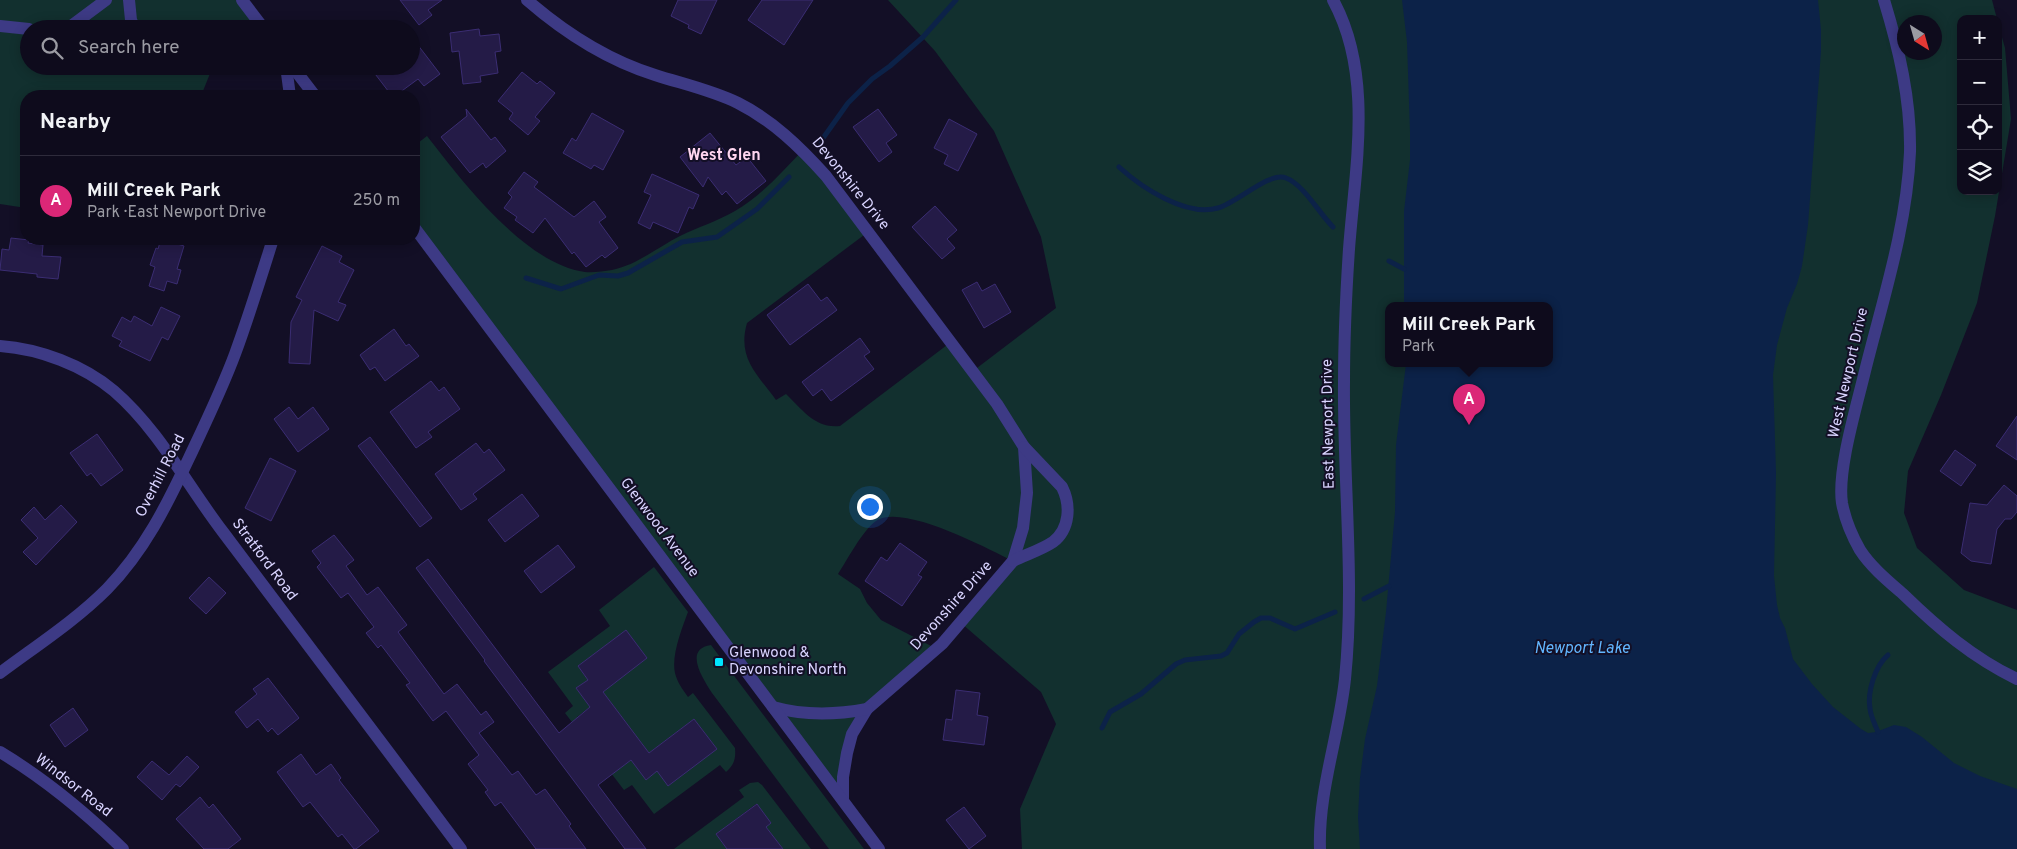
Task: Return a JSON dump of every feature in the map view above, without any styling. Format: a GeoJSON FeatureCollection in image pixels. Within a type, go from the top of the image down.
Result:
{"type":"FeatureCollection","features":[{"type":"Feature","properties":{"kind":"street"},"geometry":{"type":"LineString","coordinates":[[79,20],[106,0]]}},
{"type":"Feature","properties":{"kind":"street"},"geometry":{"type":"LineString","coordinates":[[129,0],[131,20]]}},
{"type":"Feature","properties":{"kind":"street"},"geometry":{"type":"LineString","coordinates":[[242,0],[257,20]]}},
{"type":"Feature","properties":{"kind":"street","name":"Devonshire Drive"},"geometry":{"type":"LineString","coordinates":[[527,0],[551,21],[586,44],[619,61],[653,74],[708,90],[738,103],[774,125],[803,150],[826,176],[997,404],[1024,446],[1062,487],[1066,494],[1068,508],[1064,526],[1053,541],[1013,561],[942,644],[867,709],[852,734],[843,777],[843,800]]}},
{"type":"Feature","properties":{"kind":"street","name":"East Newport Drive"},"geometry":{"type":"LineString","coordinates":[[1320,849],[1320,815],[1341,708],[1348,639],[1348,529],[1344,436],[1344,349],[1358,125],[1357,74],[1353,51],[1345,26],[1333,0]]}},
{"type":"Feature","properties":{"kind":"street","name":"West Newport Drive"},"geometry":{"type":"LineString","coordinates":[[1884,0],[1904,77],[1910,150],[1899,234],[1854,416],[1842,474],[1842,502],[1855,540],[1865,556],[1882,575],[1952,639],[1980,659],[2017,679]]}},
{"type":"Feature","properties":{"kind":"street"},"geometry":{"type":"LineString","coordinates":[[0,26],[20,28]]}},
{"type":"Feature","properties":{"kind":"street"},"geometry":{"type":"LineString","coordinates":[[287,75],[289,90]]}},
{"type":"Feature","properties":{"kind":"street"},"geometry":{"type":"LineString","coordinates":[[299,75],[310,90]]}},
{"type":"Feature","properties":{"kind":"street","name":"Glenwood Avenue"},"geometry":{"type":"LineString","coordinates":[[420,235],[879,849]]}},
{"type":"Feature","properties":{"kind":"street","name":"Overhill Road"},"geometry":{"type":"LineString","coordinates":[[0,673],[75,618],[129,564],[149,536],[182,474],[213,408],[235,355],[271,245]]}},
{"type":"Feature","properties":{"kind":"street","name":"Stratford Road"},"geometry":{"type":"LineString","coordinates":[[0,346],[25,349],[52,356],[86,371],[102,381],[141,418],[214,520],[461,849]]}},
{"type":"Feature","properties":{"kind":"street","name":"Devonshire Drive"},"geometry":{"type":"LineString","coordinates":[[1013,561],[1026,509],[1024,446]]}},
{"type":"Feature","properties":{"kind":"street"},"geometry":{"type":"LineString","coordinates":[[773,707],[788,711],[820,714],[838,714],[867,709]]}},
{"type":"Feature","properties":{"kind":"street","name":"Windsor Road"},"geometry":{"type":"LineString","coordinates":[[0,752],[54,789],[100,827],[123,849]]}},
{"type":"Feature","properties":{"kind":"green space"},"geometry":{"type":"Polygon","coordinates":[[[0,0],[242,0],[257,20],[20,20],[20,75],[209,75],[203,90],[20,90],[20,207],[0,204],[0,0]]]}},
{"type":"Feature","properties":{"kind":"green space"},"geometry":{"type":"Polygon","coordinates":[[[888,0],[1992,0],[1996,15],[1957,15],[1957,195],[1998,195],[1995,216],[1977,303],[1941,395],[1908,471],[1904,513],[1917,548],[1964,590],[2017,610],[2017,849],[1022,849],[1020,809],[1056,724],[1041,692],[961,623],[1013,561],[944,529],[924,522],[888,517],[876,521],[866,531],[838,574],[860,589],[867,603],[881,620],[937,649],[867,709],[852,734],[843,800],[420,235],[420,141],[427,136],[477,197],[518,237],[540,254],[562,266],[585,272],[621,268],[680,236],[735,211],[762,191],[803,150],[868,232],[747,323],[745,346],[751,365],[776,400],[786,394],[810,417],[831,426],[840,426],[951,342],[973,371],[1056,308],[1041,237],[994,131],[935,51],[888,0]]]}},
{"type":"Feature","properties":{"kind":"green space"},"geometry":{"type":"Polygon","coordinates":[[[2002,37],[2005,48],[2011,119],[2002,174],[2002,37]]]}},
{"type":"Feature","properties":{"kind":"green space"},"geometry":{"type":"Polygon","coordinates":[[[654,567],[688,612],[674,659],[677,680],[688,697],[693,693],[735,748],[734,762],[726,772],[720,765],[654,814],[632,785],[624,790],[565,713],[573,706],[548,672],[610,626],[599,610],[654,567]],[[626,630],[578,666],[588,680],[576,688],[590,707],[577,717],[617,770],[631,760],[646,779],[657,771],[717,749],[694,719],[649,753],[603,692],[647,658],[626,630]]]}},
{"type":"Feature","properties":{"kind":"green space"},"geometry":{"type":"Polygon","coordinates":[[[711,645],[864,849],[829,849],[712,693],[700,673],[697,658],[698,652],[711,645]]]}},
{"type":"Feature","properties":{"kind":"green space"},"geometry":{"type":"Polygon","coordinates":[[[758,782],[811,849],[783,849],[766,827],[771,823],[756,804],[716,834],[727,849],[674,849],[744,797],[739,790],[750,783],[758,782]]]}},
{"type":"Feature","properties":{"kind":"water","name":"Newport Lake"},"geometry":{"type":"Polygon","coordinates":[[[1402,0],[1818,0],[1821,51],[1808,225],[1802,266],[1787,308],[1777,345],[1773,375],[1776,473],[1774,576],[1780,618],[1785,628],[1793,659],[1833,707],[1861,729],[1868,733],[1894,725],[1906,727],[1922,737],[1954,763],[1980,776],[2017,789],[2017,849],[1360,849],[1358,817],[1360,778],[1365,739],[1377,686],[1386,612],[1395,512],[1396,445],[1406,367],[1553,367],[1553,302],[1404,302],[1404,211],[1410,160],[1407,42],[1402,0]]]}},
{"type":"Feature","properties":{"kind":"building"},"geometry":{"type":"Polygon","coordinates":[[[400,0],[442,0],[428,10],[432,15],[420,24],[420,20],[415,20],[400,0]]]}},
{"type":"Feature","properties":{"kind":"building"},"geometry":{"type":"Polygon","coordinates":[[[678,0],[717,0],[701,34],[688,28],[689,25],[671,16],[678,0]]]}},
{"type":"Feature","properties":{"kind":"building"},"geometry":{"type":"Polygon","coordinates":[[[762,0],[813,0],[784,45],[748,20],[762,0]]]}},
{"type":"Feature","properties":{"kind":"building"},"geometry":{"type":"Polygon","coordinates":[[[479,29],[480,36],[499,34],[501,51],[495,52],[498,73],[480,76],[481,82],[463,84],[459,51],[452,52],[450,33],[479,29]]]}},
{"type":"Feature","properties":{"kind":"building"},"geometry":{"type":"Polygon","coordinates":[[[420,48],[440,74],[424,86],[418,79],[403,90],[387,90],[376,75],[420,75],[420,48]]]}},
{"type":"Feature","properties":{"kind":"building"},"geometry":{"type":"Polygon","coordinates":[[[522,72],[537,84],[540,81],[555,93],[535,117],[540,121],[528,135],[509,119],[513,113],[498,101],[522,72]]]}},
{"type":"Feature","properties":{"kind":"building"},"geometry":{"type":"Polygon","coordinates":[[[466,109],[491,140],[495,137],[506,151],[486,168],[483,163],[470,173],[441,137],[467,116],[466,109]]]}},
{"type":"Feature","properties":{"kind":"building"},"geometry":{"type":"Polygon","coordinates":[[[878,109],[897,135],[886,143],[892,152],[879,162],[853,127],[878,109]]]}},
{"type":"Feature","properties":{"kind":"building"},"geometry":{"type":"Polygon","coordinates":[[[592,113],[624,131],[603,170],[594,165],[591,169],[563,153],[572,138],[576,141],[592,113]]]}},
{"type":"Feature","properties":{"kind":"building"},"geometry":{"type":"Polygon","coordinates":[[[949,119],[977,134],[958,171],[944,164],[948,155],[934,148],[949,119]]]}},
{"type":"Feature","properties":{"kind":"building"},"geometry":{"type":"Polygon","coordinates":[[[710,133],[736,165],[747,157],[766,181],[737,204],[726,191],[722,195],[708,177],[703,187],[680,157],[710,133]]]}},
{"type":"Feature","properties":{"kind":"building"},"geometry":{"type":"Polygon","coordinates":[[[524,172],[538,182],[534,187],[574,217],[594,201],[606,217],[599,222],[618,248],[605,258],[602,255],[586,267],[574,252],[572,254],[545,218],[533,233],[515,220],[517,217],[504,208],[512,197],[508,193],[524,172]]]}},
{"type":"Feature","properties":{"kind":"building"},"geometry":{"type":"Polygon","coordinates":[[[652,174],[699,195],[693,209],[689,207],[678,233],[653,222],[650,229],[638,223],[651,195],[644,192],[652,174]]]}},
{"type":"Feature","properties":{"kind":"building"},"geometry":{"type":"Polygon","coordinates":[[[935,206],[957,230],[947,239],[955,248],[942,259],[912,227],[935,206]]]}},
{"type":"Feature","properties":{"kind":"building"},"geometry":{"type":"Polygon","coordinates":[[[11,238],[20,239],[20,245],[43,245],[42,256],[61,257],[58,279],[37,277],[37,274],[0,270],[2,249],[9,250],[11,238]]]}},
{"type":"Feature","properties":{"kind":"building"},"geometry":{"type":"Polygon","coordinates":[[[159,245],[184,246],[177,269],[181,270],[177,284],[167,281],[164,291],[149,286],[155,267],[150,265],[156,248],[158,249],[159,245]]]}},
{"type":"Feature","properties":{"kind":"building"},"geometry":{"type":"Polygon","coordinates":[[[322,246],[342,256],[339,262],[354,270],[338,302],[346,305],[338,321],[314,310],[310,364],[289,363],[291,322],[302,300],[296,297],[322,246]]]}},
{"type":"Feature","properties":{"kind":"building"},"geometry":{"type":"Polygon","coordinates":[[[977,282],[982,291],[995,284],[1011,312],[984,328],[962,290],[977,282]]]}},
{"type":"Feature","properties":{"kind":"building"},"geometry":{"type":"Polygon","coordinates":[[[808,284],[821,301],[827,297],[837,310],[790,345],[767,315],[808,284]]]}},
{"type":"Feature","properties":{"kind":"building"},"geometry":{"type":"Polygon","coordinates":[[[161,307],[180,316],[168,340],[162,337],[150,361],[119,346],[122,341],[112,336],[122,317],[131,322],[134,316],[152,326],[161,307]]]}},
{"type":"Feature","properties":{"kind":"building"},"geometry":{"type":"Polygon","coordinates":[[[394,329],[406,346],[409,344],[419,356],[385,381],[375,367],[370,370],[360,355],[394,329]]]}},
{"type":"Feature","properties":{"kind":"building"},"geometry":{"type":"Polygon","coordinates":[[[860,338],[870,352],[864,356],[874,369],[831,401],[822,389],[813,396],[802,382],[860,338]]]}},
{"type":"Feature","properties":{"kind":"building"},"geometry":{"type":"Polygon","coordinates":[[[431,381],[439,391],[444,387],[460,409],[428,432],[432,437],[416,448],[390,412],[431,381]]]}},
{"type":"Feature","properties":{"kind":"building"},"geometry":{"type":"Polygon","coordinates":[[[289,407],[298,419],[313,407],[329,429],[298,452],[274,419],[289,407]]]}},
{"type":"Feature","properties":{"kind":"building"},"geometry":{"type":"Polygon","coordinates":[[[2017,416],[2017,460],[1996,446],[2017,416]]]}},
{"type":"Feature","properties":{"kind":"building"},"geometry":{"type":"Polygon","coordinates":[[[97,434],[123,470],[101,486],[91,473],[87,476],[70,453],[97,434]]]}},
{"type":"Feature","properties":{"kind":"building"},"geometry":{"type":"Polygon","coordinates":[[[370,437],[432,518],[420,527],[358,446],[370,437]]]}},
{"type":"Feature","properties":{"kind":"building"},"geometry":{"type":"Polygon","coordinates":[[[476,443],[484,453],[489,449],[505,470],[473,494],[477,499],[461,510],[435,474],[476,443]]]}},
{"type":"Feature","properties":{"kind":"building"},"geometry":{"type":"Polygon","coordinates":[[[1955,450],[1976,465],[1961,486],[1940,471],[1955,450]]]}},
{"type":"Feature","properties":{"kind":"building"},"geometry":{"type":"Polygon","coordinates":[[[270,458],[296,471],[271,521],[245,508],[270,458]]]}},
{"type":"Feature","properties":{"kind":"building"},"geometry":{"type":"Polygon","coordinates":[[[2004,485],[2017,496],[2017,512],[2011,519],[2005,519],[1997,529],[1991,564],[1971,561],[1961,553],[1970,503],[1987,505],[2004,485]]]}},
{"type":"Feature","properties":{"kind":"building"},"geometry":{"type":"Polygon","coordinates":[[[522,494],[539,516],[505,542],[488,520],[522,494]]]}},
{"type":"Feature","properties":{"kind":"building"},"geometry":{"type":"Polygon","coordinates":[[[61,505],[77,522],[36,565],[23,552],[38,538],[21,520],[34,507],[45,520],[61,505]]]}},
{"type":"Feature","properties":{"kind":"building"},"geometry":{"type":"Polygon","coordinates":[[[334,535],[354,560],[346,566],[367,595],[378,587],[407,625],[398,632],[444,694],[457,684],[481,715],[486,711],[494,722],[479,733],[512,775],[518,771],[536,795],[545,789],[571,824],[569,826],[586,849],[536,849],[501,802],[495,806],[485,792],[488,790],[468,764],[479,755],[446,711],[433,721],[406,685],[410,683],[381,645],[378,648],[366,633],[374,627],[348,593],[341,598],[317,567],[321,563],[312,551],[334,535]]]}},
{"type":"Feature","properties":{"kind":"building"},"geometry":{"type":"Polygon","coordinates":[[[900,543],[927,562],[918,575],[922,577],[902,606],[865,581],[881,557],[887,561],[900,543]]]}},
{"type":"Feature","properties":{"kind":"building"},"geometry":{"type":"Polygon","coordinates":[[[558,545],[575,567],[541,593],[524,571],[558,545]]]}},
{"type":"Feature","properties":{"kind":"building"},"geometry":{"type":"Polygon","coordinates":[[[428,559],[559,733],[590,707],[576,688],[588,680],[578,666],[626,630],[647,658],[603,692],[649,753],[694,719],[717,749],[668,786],[657,771],[646,780],[631,760],[598,785],[646,849],[625,849],[416,568],[428,559]]]}},
{"type":"Feature","properties":{"kind":"building"},"geometry":{"type":"Polygon","coordinates":[[[209,577],[226,593],[206,614],[189,598],[209,577]]]}},
{"type":"Feature","properties":{"kind":"building"},"geometry":{"type":"Polygon","coordinates":[[[268,678],[299,718],[278,735],[272,728],[268,732],[258,719],[247,728],[235,712],[257,694],[253,689],[268,678]]]}},
{"type":"Feature","properties":{"kind":"building"},"geometry":{"type":"Polygon","coordinates":[[[956,690],[980,693],[977,715],[988,717],[984,745],[943,740],[946,719],[952,720],[956,690]]]}},
{"type":"Feature","properties":{"kind":"building"},"geometry":{"type":"Polygon","coordinates":[[[73,708],[88,730],[65,747],[50,725],[73,708]]]}},
{"type":"Feature","properties":{"kind":"building"},"geometry":{"type":"Polygon","coordinates":[[[301,754],[316,775],[331,764],[341,778],[339,780],[379,831],[356,849],[342,834],[338,837],[310,802],[303,807],[277,772],[301,754]]]}},
{"type":"Feature","properties":{"kind":"building"},"geometry":{"type":"Polygon","coordinates":[[[187,756],[199,767],[180,787],[176,784],[162,800],[137,777],[152,761],[169,775],[187,756]]]}},
{"type":"Feature","properties":{"kind":"building"},"geometry":{"type":"Polygon","coordinates":[[[200,797],[209,808],[213,804],[241,839],[228,849],[204,849],[176,819],[200,797]]]}},
{"type":"Feature","properties":{"kind":"building"},"geometry":{"type":"Polygon","coordinates":[[[757,804],[771,823],[766,827],[783,849],[727,849],[716,834],[757,804]]]}},
{"type":"Feature","properties":{"kind":"building"},"geometry":{"type":"Polygon","coordinates":[[[964,807],[986,836],[969,849],[946,820],[964,807]]]}},
{"type":"Feature","properties":{"kind":"waterway"},"geometry":{"type":"LineString","coordinates":[[821,141],[848,103],[872,79],[923,37],[956,0]]}},
{"type":"Feature","properties":{"kind":"waterway"},"geometry":{"type":"LineString","coordinates":[[1119,167],[1140,184],[1165,199],[1179,205],[1206,210],[1226,205],[1271,179],[1286,178],[1305,192],[1333,227]]}},
{"type":"Feature","properties":{"kind":"waterway"},"geometry":{"type":"LineString","coordinates":[[526,278],[561,289],[599,275],[618,276],[628,273],[682,242],[717,237],[757,209],[789,177]]}},
{"type":"Feature","properties":{"kind":"waterway"},"geometry":{"type":"LineString","coordinates":[[1389,261],[1404,269]]}},
{"type":"Feature","properties":{"kind":"waterway"},"geometry":{"type":"LineString","coordinates":[[1364,599],[1389,586]]}},
{"type":"Feature","properties":{"kind":"waterway"},"geometry":{"type":"LineString","coordinates":[[1102,728],[1110,712],[1141,694],[1176,664],[1185,660],[1221,656],[1227,653],[1239,634],[1261,618],[1270,618],[1295,629],[1335,612]]}},
{"type":"Feature","properties":{"kind":"waterway"},"geometry":{"type":"LineString","coordinates":[[1878,732],[1872,718],[1869,702],[1876,672],[1888,655]]}},
{"type":"Feature","properties":{"kind":"place","name":"Mill Creek Park"},"geometry":{"type":"Point","coordinates":[1469,425]}},
{"type":"Feature","properties":{"kind":"place","name":"Glenwood & Devonshire North"},"geometry":{"type":"Point","coordinates":[719,662]}},
{"type":"Feature","properties":{"kind":"district","name":"West Glen"},"geometry":{"type":"Point","coordinates":[724,156]}}]}
